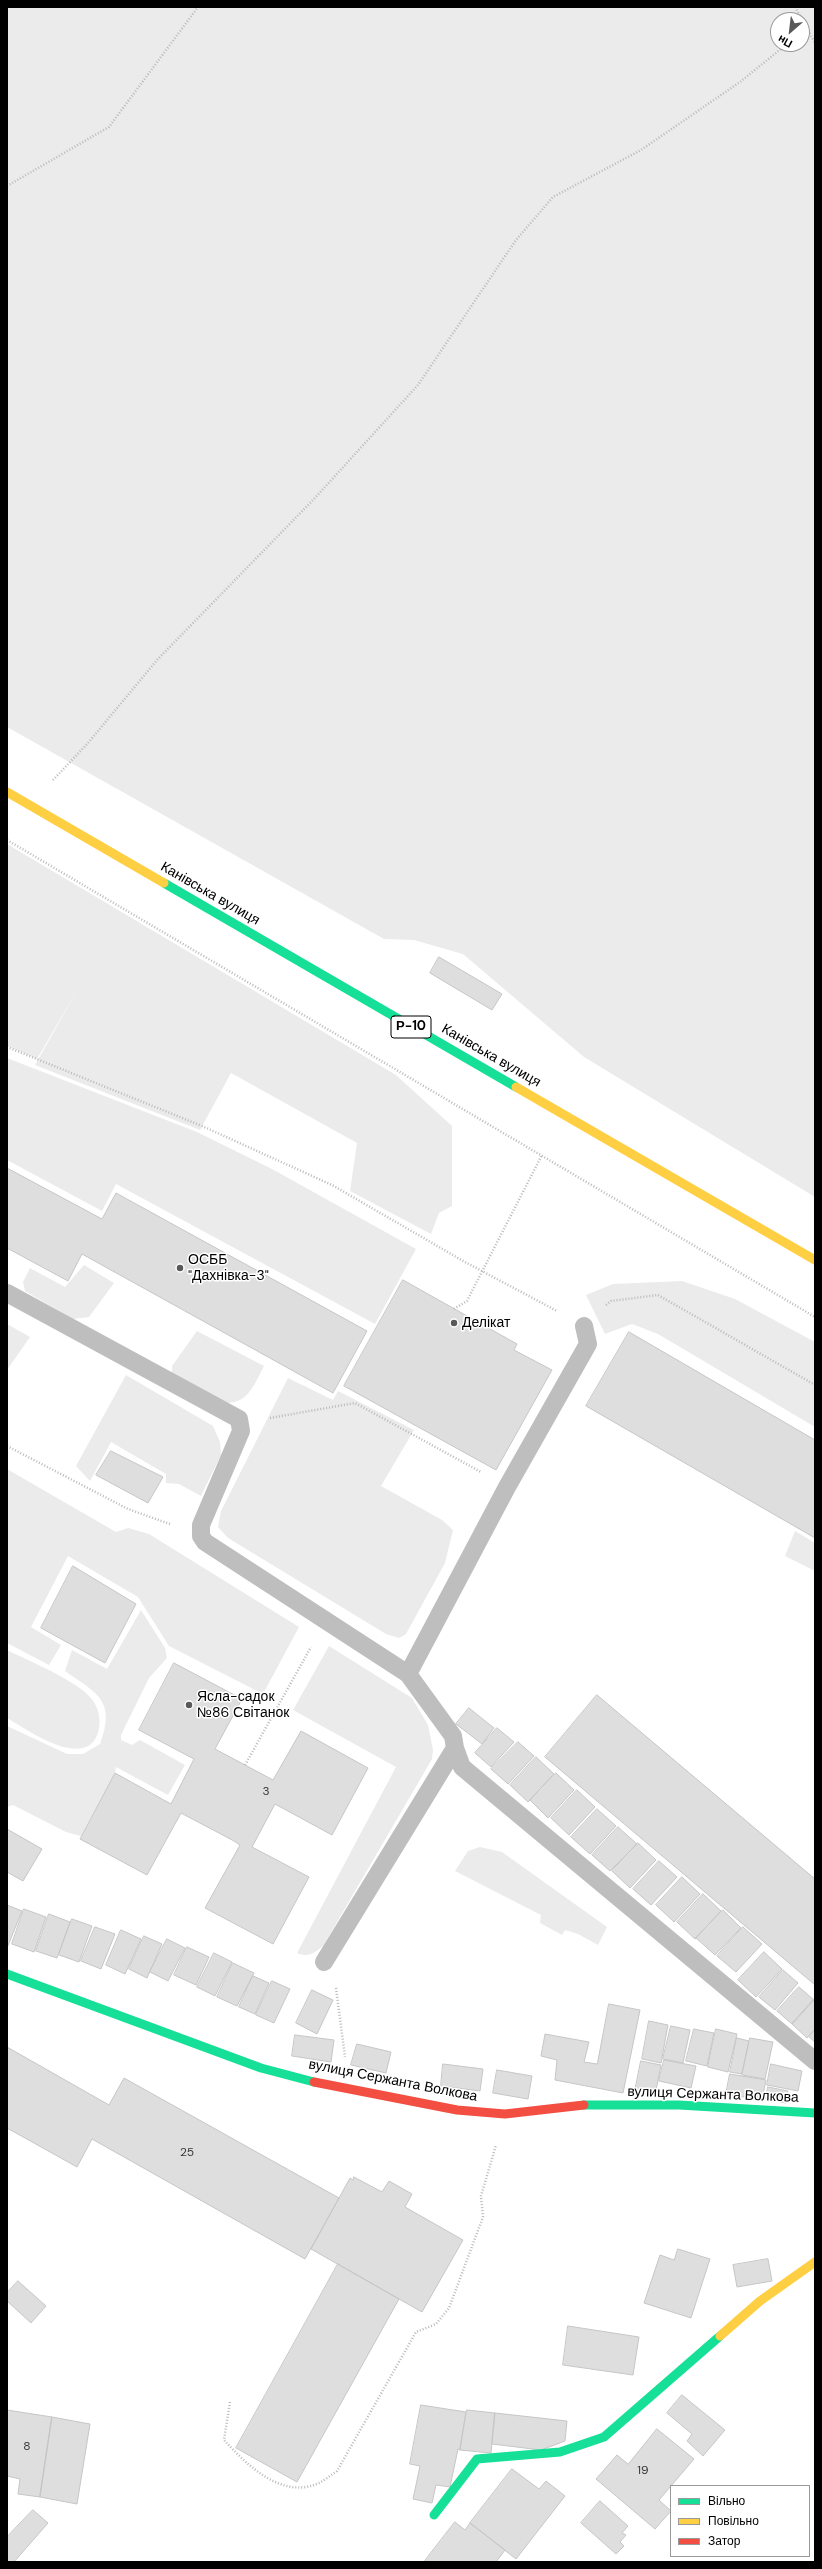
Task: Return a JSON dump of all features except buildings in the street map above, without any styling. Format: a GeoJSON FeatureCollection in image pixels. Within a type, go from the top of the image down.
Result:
{"type":"FeatureCollection","features":[{"type":"Feature","properties":{"kind":"street","name":"Канівська вулиця"},"geometry":{"type":"LineString","coordinates":[[7,792],[815,1260]]}},
{"type":"Feature","properties":{"kind":"street","name":"вулиця Сержанта Волкова"},"geometry":{"type":"LineString","coordinates":[[7,1974],[260,2068],[332,2087],[456,2110],[505,2114],[578,2105],[672,2105],[815,2113]]}},
{"type":"Feature","properties":{"kind":"street"},"geometry":{"type":"LineString","coordinates":[[434,2515],[477,2459],[560,2452],[604,2437],[760,2301],[815,2262]]}},
{"type":"Feature","properties":{"kind":"lane"},"geometry":{"type":"LineString","coordinates":[[7,1292],[235,1415],[241,1424],[241,1431],[204,1517],[200,1536],[212,1548],[408,1674],[444,1721],[453,1736],[455,1748],[462,1767],[815,2061]]}},
{"type":"Feature","properties":{"kind":"lane"},"geometry":{"type":"LineString","coordinates":[[408,1674],[507,1487],[588,1344],[584,1326]]}},
{"type":"Feature","properties":{"kind":"lane"},"geometry":{"type":"LineString","coordinates":[[324,1962],[455,1748]]}},
{"type":"Feature","properties":{"kind":"path"},"geometry":{"type":"LineString","coordinates":[[7,186],[110,127],[198,7]]}},
{"type":"Feature","properties":{"kind":"path"},"geometry":{"type":"LineString","coordinates":[[810,34],[815,43]]}},
{"type":"Feature","properties":{"kind":"path"},"geometry":{"type":"LineString","coordinates":[[29,805],[88,743],[157,660],[314,499],[418,385],[516,240],[553,197],[641,150],[740,82],[777,52]]}},
{"type":"Feature","properties":{"kind":"path"},"geometry":{"type":"LineString","coordinates":[[7,840],[815,1317]]}},
{"type":"Feature","properties":{"kind":"path"},"geometry":{"type":"LineString","coordinates":[[7,1046],[202,1126],[332,1185],[483,1271],[584,1326],[611,1301],[658,1295],[815,1385]]}},
{"type":"Feature","properties":{"kind":"path"},"geometry":{"type":"LineString","coordinates":[[454,1309],[466,1301],[542,1156]]}},
{"type":"Feature","properties":{"kind":"path"},"geometry":{"type":"LineString","coordinates":[[241,1424],[355,1403],[507,1487]]}},
{"type":"Feature","properties":{"kind":"path"},"geometry":{"type":"LineString","coordinates":[[7,1446],[128,1509],[200,1536]]}},
{"type":"Feature","properties":{"kind":"path"},"geometry":{"type":"LineString","coordinates":[[245,1765],[302,1663]]}},
{"type":"Feature","properties":{"kind":"path"},"geometry":{"type":"LineString","coordinates":[[324,1962],[337,1990],[345,2058],[332,2087]]}},
{"type":"Feature","properties":{"kind":"path"},"geometry":{"type":"LineString","coordinates":[[230,2402],[224,2440],[245,2463],[270,2481],[295,2486],[318,2483],[337,2471],[416,2332],[436,2324],[448,2308],[483,2217],[481,2196],[505,2114]]}},
{"type":"Feature","properties":{"kind":"shaded area"},"geometry":{"type":"Polygon","coordinates":[[[7,7],[815,7],[815,1197],[584,1057],[463,954],[414,940],[384,939],[7,727],[7,7]]]}},
{"type":"Feature","properties":{"kind":"shaded area"},"geometry":{"type":"Polygon","coordinates":[[[7,844],[396,1075],[452,1126],[452,1206],[439,1213],[431,1234],[350,1191],[357,1143],[231,1073],[200,1130],[35,1065],[79,987],[37,1059],[7,1046],[7,844]]]}},
{"type":"Feature","properties":{"kind":"shaded area"},"geometry":{"type":"Polygon","coordinates":[[[7,1058],[197,1132],[272,1169],[416,1249],[375,1324],[116,1184],[102,1211],[7,1160],[7,1058]]]}},
{"type":"Feature","properties":{"kind":"shaded area"},"geometry":{"type":"Polygon","coordinates":[[[84,1265],[114,1283],[89,1317],[73,1319],[25,1291],[23,1282],[30,1268],[65,1287],[84,1265]]]}},
{"type":"Feature","properties":{"kind":"shaded area"},"geometry":{"type":"Polygon","coordinates":[[[682,1281],[735,1299],[815,1342],[815,1427],[658,1334],[632,1324],[605,1334],[586,1295],[613,1284],[682,1281]]]}},
{"type":"Feature","properties":{"kind":"shaded area"},"geometry":{"type":"Polygon","coordinates":[[[7,1324],[30,1337],[7,1370],[7,1324]]]}},
{"type":"Feature","properties":{"kind":"shaded area"},"geometry":{"type":"Polygon","coordinates":[[[197,1331],[264,1366],[254,1385],[241,1399],[228,1403],[172,1373],[172,1366],[197,1331]]]}},
{"type":"Feature","properties":{"kind":"shaded area"},"geometry":{"type":"Polygon","coordinates":[[[126,1375],[213,1426],[220,1442],[221,1455],[201,1496],[179,1484],[166,1483],[166,1474],[111,1442],[90,1481],[76,1466],[126,1375]]]}},
{"type":"Feature","properties":{"kind":"shaded area"},"geometry":{"type":"Polygon","coordinates":[[[288,1378],[333,1400],[338,1391],[414,1430],[381,1486],[442,1520],[453,1530],[445,1563],[406,1634],[399,1638],[386,1634],[228,1538],[218,1527],[221,1511],[288,1378]]]}},
{"type":"Feature","properties":{"kind":"shaded area"},"geometry":{"type":"Polygon","coordinates":[[[7,1469],[116,1532],[128,1528],[149,1534],[299,1627],[263,1694],[169,1646],[138,1597],[68,1556],[31,1627],[61,1645],[49,1665],[7,1643],[7,1469]]]}},
{"type":"Feature","properties":{"kind":"shaded area"},"geometry":{"type":"Polygon","coordinates":[[[795,1531],[815,1543],[815,1571],[785,1556],[795,1531]]]}},
{"type":"Feature","properties":{"kind":"shaded area"},"geometry":{"type":"Polygon","coordinates":[[[141,1610],[165,1648],[167,1658],[149,1678],[121,1735],[121,1740],[132,1745],[140,1740],[185,1765],[168,1795],[116,1767],[115,1773],[81,1836],[66,1832],[13,1805],[7,1807],[7,1726],[67,1754],[83,1754],[100,1744],[106,1718],[105,1708],[95,1693],[65,1671],[72,1650],[107,1669],[141,1610]]]}},
{"type":"Feature","properties":{"kind":"shaded area"},"geometry":{"type":"Polygon","coordinates":[[[329,1646],[412,1698],[428,1725],[433,1750],[432,1759],[323,1946],[314,1953],[305,1955],[297,1953],[396,1767],[293,1710],[329,1646]]]}},
{"type":"Feature","properties":{"kind":"shaded area"},"geometry":{"type":"Polygon","coordinates":[[[7,1650],[73,1683],[89,1696],[97,1707],[100,1720],[99,1729],[93,1742],[83,1748],[71,1748],[57,1745],[43,1739],[7,1718],[7,1650]]]}},
{"type":"Feature","properties":{"kind":"shaded area"},"geometry":{"type":"Polygon","coordinates":[[[480,1847],[502,1852],[607,1927],[598,1945],[578,1934],[565,1930],[562,1935],[540,1923],[541,1915],[455,1871],[468,1851],[480,1847]]]}},
{"type":"Feature","properties":{"kind":"traffic: fast"},"geometry":{"type":"LineString","coordinates":[[164,883],[516,1087]]}},
{"type":"Feature","properties":{"kind":"traffic: fast"},"geometry":{"type":"LineString","coordinates":[[7,1974],[261,2068],[314,2082]]}},
{"type":"Feature","properties":{"kind":"traffic: fast"},"geometry":{"type":"LineString","coordinates":[[584,2105],[679,2105],[815,2113]]}},
{"type":"Feature","properties":{"kind":"traffic: fast"},"geometry":{"type":"LineString","coordinates":[[434,2515],[477,2459],[560,2452],[604,2437],[720,2336]]}},
{"type":"Feature","properties":{"kind":"traffic: slow"},"geometry":{"type":"LineString","coordinates":[[7,792],[164,883]]}},
{"type":"Feature","properties":{"kind":"traffic: slow"},"geometry":{"type":"LineString","coordinates":[[516,1087],[815,1260]]}},
{"type":"Feature","properties":{"kind":"traffic: slow"},"geometry":{"type":"LineString","coordinates":[[720,2336],[760,2301],[815,2262]]}},
{"type":"Feature","properties":{"kind":"traffic: jam"},"geometry":{"type":"LineString","coordinates":[[314,2082],[457,2110],[505,2114],[584,2105]]}},
{"type":"Feature","properties":{"kind":"place","name":"ОСББ \"Дахнівка-3\""},"geometry":{"type":"Point","coordinates":[180,1268]}},
{"type":"Feature","properties":{"kind":"place","name":"Делікат"},"geometry":{"type":"Point","coordinates":[454,1323]}},
{"type":"Feature","properties":{"kind":"place","name":"Ясла-садок №86 Світанок"},"geometry":{"type":"Point","coordinates":[189,1705]}}]}
